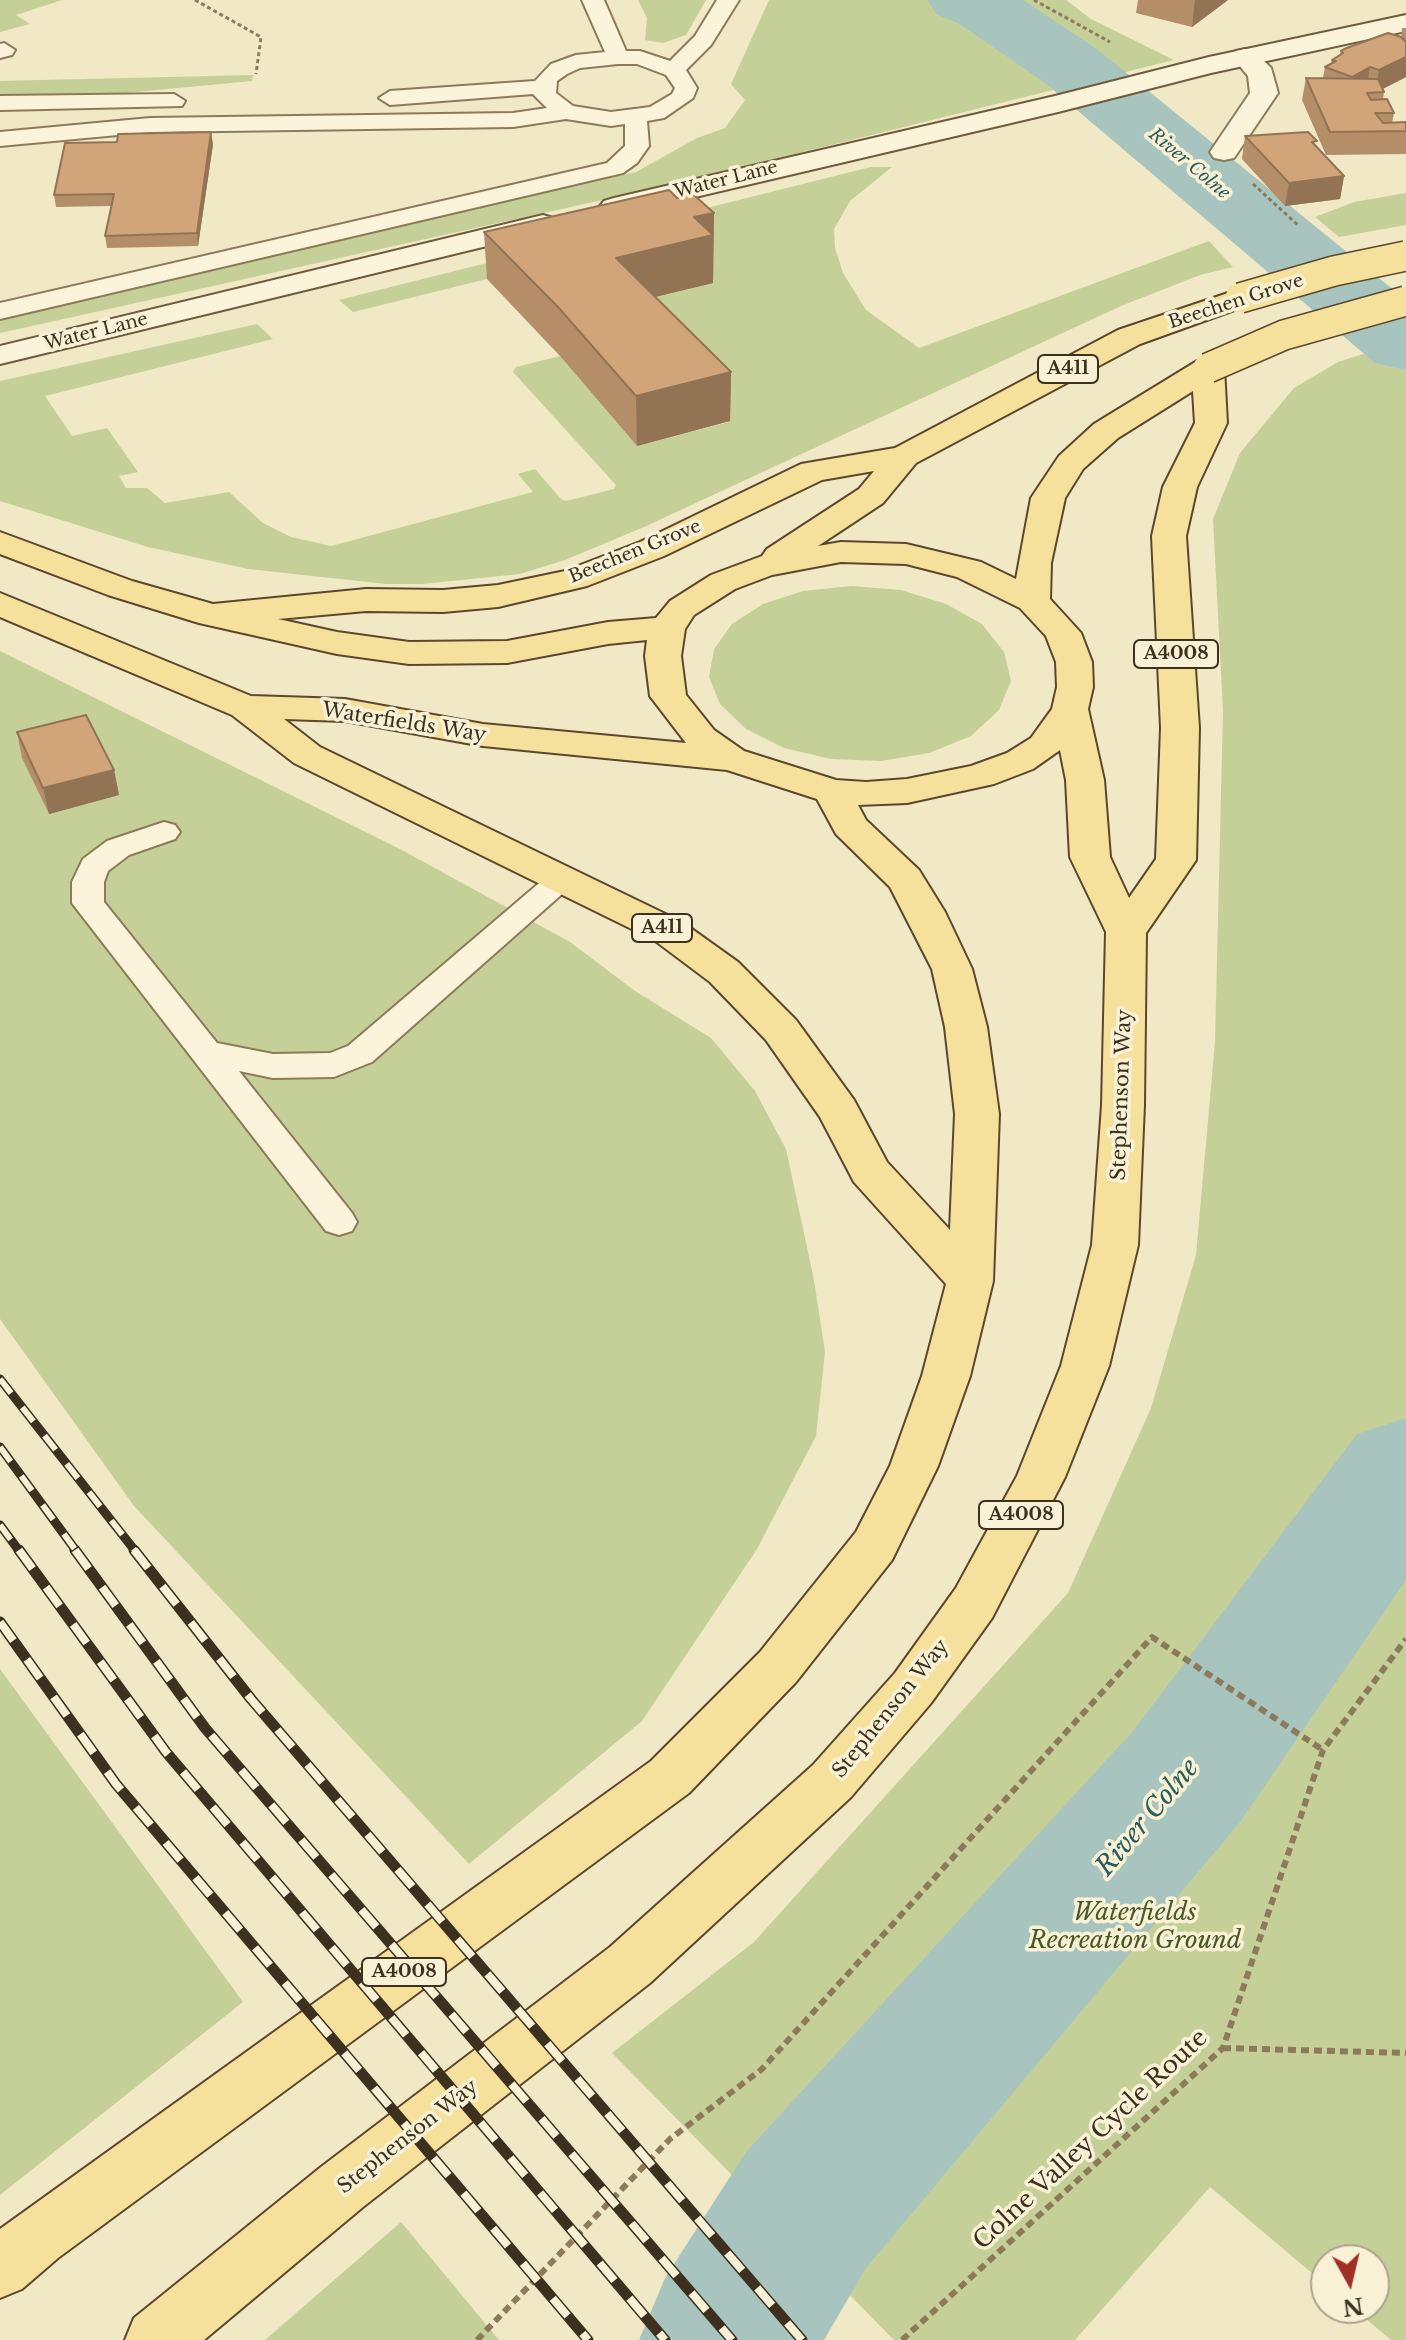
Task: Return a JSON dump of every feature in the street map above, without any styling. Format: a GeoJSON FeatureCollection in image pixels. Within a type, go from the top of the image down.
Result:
{"type":"FeatureCollection","features":[{"type":"Feature","properties":{"kind":"main road","name":"Beechen Grove"},"geometry":{"type":"LineString","coordinates":[[212,615],[366,600],[443,601],[498,596],[575,579],[652,549],[813,471],[904,456],[1129,337],[1240,298],[1334,271],[1406,256]]}},
{"type":"Feature","properties":{"kind":"main road"},"geometry":{"type":"LineString","coordinates":[[1032,601],[1034,563],[1048,498],[1071,463],[1106,431],[1208,368],[1284,335],[1406,301]]}},
{"type":"Feature","properties":{"kind":"main road","name":"A4008"},"geometry":{"type":"LineString","coordinates":[[1126,932],[1176,860],[1180,728],[1169,536],[1180,487],[1211,423],[1208,368]]}},
{"type":"Feature","properties":{"kind":"main road","name":"Beechen Grove"},"geometry":{"type":"LineString","coordinates":[[764,566],[871,496],[904,456]]}},
{"type":"Feature","properties":{"kind":"main road","name":"A411"},"geometry":{"type":"LineString","coordinates":[[0,542],[120,588],[212,615],[337,643],[409,653],[459,655],[507,652],[608,633],[667,628]]}},
{"type":"Feature","properties":{"kind":"main road"},"geometry":{"type":"LineString","coordinates":[[841,552],[906,554],[969,569],[1032,601],[1063,633],[1074,662],[1075,687],[1070,709],[1044,746],[1020,761],[981,776],[907,791],[866,794],[832,791],[731,759],[701,738],[668,696],[663,656],[667,628],[682,608],[723,582],[764,566],[841,552]]}},
{"type":"Feature","properties":{"kind":"main road","name":"Waterfields Way"},"geometry":{"type":"LineString","coordinates":[[0,604],[245,707],[345,710],[483,735],[731,759]]}},
{"type":"Feature","properties":{"kind":"main road","name":"A411"},"geometry":{"type":"LineString","coordinates":[[245,707],[307,755],[668,931],[724,972],[781,1030],[839,1111],[870,1171],[970,1281]]}},
{"type":"Feature","properties":{"kind":"main road","name":"Stephenson Way"},"geometry":{"type":"LineString","coordinates":[[156,2340],[342,2187],[630,1965],[832,1781],[913,1688],[974,1603],[1041,1477],[1085,1366],[1115,1245],[1123,1105],[1126,932],[1090,857],[1085,780],[1070,709]]}},
{"type":"Feature","properties":{"kind":"main road","name":"A4008"},"geometry":{"type":"LineString","coordinates":[[0,2268],[37,2237],[670,1777],[778,1667],[874,1546],[914,1466],[946,1376],[970,1281],[977,1114],[966,1027],[952,969],[925,912],[905,879],[850,826],[832,791]]}},
{"type":"Feature","properties":{"kind":"street","name":"Water Lane"},"geometry":{"type":"LineString","coordinates":[[0,355],[1058,104],[1156,78],[1406,23]]}},
{"type":"Feature","properties":{"kind":"street"},"geometry":{"type":"LineString","coordinates":[[1224,152],[1264,93],[1261,74],[1245,57]]}},
{"type":"Feature","properties":{"kind":"lane"},"geometry":{"type":"LineString","coordinates":[[593,0],[618,57]]}},
{"type":"Feature","properties":{"kind":"lane"},"geometry":{"type":"LineString","coordinates":[[674,70],[703,40],[728,0]]}},
{"type":"Feature","properties":{"kind":"lane"},"geometry":{"type":"LineString","coordinates":[[0,139],[150,125],[513,120],[566,112],[587,117],[636,118],[656,113],[682,98],[686,88],[683,79],[674,70],[659,63],[618,57],[576,62],[547,78],[543,87],[545,96],[566,112]]}},
{"type":"Feature","properties":{"kind":"lane"},"geometry":{"type":"LineString","coordinates":[[361,98],[424,97],[543,87]]}},
{"type":"Feature","properties":{"kind":"lane"},"geometry":{"type":"LineString","coordinates":[[0,103],[190,101]]}},
{"type":"Feature","properties":{"kind":"lane"},"geometry":{"type":"LineString","coordinates":[[0,311],[615,168],[629,158],[637,146],[636,118]]}},
{"type":"Feature","properties":{"kind":"lane"},"geometry":{"type":"LineString","coordinates":[[164,832],[118,848],[94,866],[88,882],[88,903],[339,1222]]}},
{"type":"Feature","properties":{"kind":"lane"},"geometry":{"type":"LineString","coordinates":[[205,1052],[273,1066],[334,1065],[360,1054],[562,880]]}},
{"type":"Feature","properties":{"kind":"path"},"geometry":{"type":"LineString","coordinates":[[195,0],[261,37],[256,74]]}},
{"type":"Feature","properties":{"kind":"path"},"geometry":{"type":"LineString","coordinates":[[477,2340],[670,2139],[762,2069],[1152,1637],[1323,1750]]}},
{"type":"Feature","properties":{"kind":"path","name":"Colne Valley Cycle Route"},"geometry":{"type":"LineString","coordinates":[[902,2340],[1223,2048],[1323,1750],[1406,1639]]}},
{"type":"Feature","properties":{"kind":"path"},"geometry":{"type":"LineString","coordinates":[[1223,2048],[1406,2053]]}},
{"type":"Feature","properties":{"kind":"green space"},"geometry":{"type":"Polygon","coordinates":[[[0,0],[62,0],[16,15],[30,24],[0,32],[0,0]]]}},
{"type":"Feature","properties":{"kind":"green space"},"geometry":{"type":"Polygon","coordinates":[[[638,0],[706,0],[686,35],[663,43],[645,40],[647,18],[638,0]]]}},
{"type":"Feature","properties":{"kind":"green space"},"geometry":{"type":"Polygon","coordinates":[[[769,0],[1066,0],[1091,19],[1174,60],[666,186],[0,333],[0,316],[636,172],[697,138],[725,128],[745,100],[731,84],[769,0]]]}},
{"type":"Feature","properties":{"kind":"green space"},"geometry":{"type":"Polygon","coordinates":[[[253,75],[252,81],[115,94],[0,95],[0,81],[253,75]]]}},
{"type":"Feature","properties":{"kind":"green space"},"geometry":{"type":"Polygon","coordinates":[[[871,167],[892,167],[850,201],[834,229],[835,248],[843,273],[866,310],[919,348],[1209,241],[1233,267],[1200,275],[1121,306],[644,527],[565,560],[520,574],[422,584],[386,584],[248,569],[148,547],[0,501],[0,381],[257,324],[273,339],[45,396],[72,436],[107,428],[138,472],[119,476],[126,488],[147,488],[165,503],[229,492],[263,523],[291,537],[331,546],[533,492],[518,474],[535,469],[566,501],[614,489],[616,485],[513,372],[516,367],[560,356],[637,446],[729,422],[487,279],[353,312],[339,300],[871,167]]]}},
{"type":"Feature","properties":{"kind":"green space"},"geometry":{"type":"Polygon","coordinates":[[[1406,193],[1406,225],[1339,237],[1315,217],[1354,202],[1406,193]]]}},
{"type":"Feature","properties":{"kind":"green space","name":"Waterfields Recreation Ground"},"geometry":{"type":"Polygon","coordinates":[[[1406,340],[1406,2340],[1391,2340],[1372,2324],[1390,2324],[1390,2244],[1310,2244],[1310,2271],[1210,2187],[1075,2340],[894,2340],[612,2053],[754,1942],[1068,1593],[1151,1408],[1196,1255],[1215,1042],[1223,711],[1213,519],[1240,453],[1294,388],[1338,362],[1406,340]]]}},
{"type":"Feature","properties":{"kind":"green space"},"geometry":{"type":"Polygon","coordinates":[[[852,586],[901,590],[946,604],[982,624],[1004,652],[1011,681],[999,710],[971,736],[929,753],[881,761],[831,759],[784,748],[746,729],[720,704],[709,677],[714,649],[732,624],[763,604],[803,591],[852,586]]]}},
{"type":"Feature","properties":{"kind":"green space"},"geometry":{"type":"Polygon","coordinates":[[[0,651],[400,849],[570,942],[635,991],[711,1038],[755,1091],[786,1149],[814,1280],[825,1352],[816,1436],[757,1549],[642,1721],[469,1864],[134,1506],[0,1319],[0,651]]]}},
{"type":"Feature","properties":{"kind":"green space"},"geometry":{"type":"Polygon","coordinates":[[[0,1669],[243,2002],[0,2195],[0,1669]]]}},
{"type":"Feature","properties":{"kind":"green space"},"geometry":{"type":"Polygon","coordinates":[[[401,2222],[499,2340],[265,2340],[401,2222]]]}},
{"type":"Feature","properties":{"kind":"building"},"geometry":{"type":"Polygon","coordinates":[[[1388,33],[1406,42],[1406,57],[1379,70],[1370,67],[1352,77],[1325,67],[1336,61],[1332,60],[1344,49],[1388,33]]]}},
{"type":"Feature","properties":{"kind":"building"},"geometry":{"type":"Polygon","coordinates":[[[1306,78],[1378,79],[1384,92],[1367,93],[1371,100],[1387,99],[1394,113],[1375,113],[1383,123],[1406,122],[1406,131],[1330,132],[1306,78]]]}},
{"type":"Feature","properties":{"kind":"building"},"geometry":{"type":"Polygon","coordinates":[[[211,132],[197,233],[105,236],[114,194],[54,195],[65,143],[117,142],[118,134],[211,132]]]}},
{"type":"Feature","properties":{"kind":"building"},"geometry":{"type":"Polygon","coordinates":[[[1308,132],[1317,141],[1312,142],[1344,176],[1289,183],[1245,136],[1308,132]]]}},
{"type":"Feature","properties":{"kind":"building"},"geometry":{"type":"Polygon","coordinates":[[[669,190],[677,198],[694,195],[714,213],[694,217],[713,235],[616,258],[731,372],[636,396],[558,307],[484,232],[669,190]]]}},
{"type":"Feature","properties":{"kind":"building"},"geometry":{"type":"Polygon","coordinates":[[[86,715],[114,770],[43,788],[17,732],[86,715]]]}},
{"type":"Feature","properties":{"kind":"waterway","name":"River Colne"},"geometry":{"type":"LineString","coordinates":[[963,0],[984,7],[1071,66],[1406,344]]}},
{"type":"Feature","properties":{"kind":"waterway","name":"River Colne"},"geometry":{"type":"LineString","coordinates":[[727,2340],[806,2210],[1187,1776],[1406,1472]]}},
{"type":"Feature","properties":{"kind":"railway"},"geometry":{"type":"LineString","coordinates":[[0,1379],[136,1552]]}},
{"type":"Feature","properties":{"kind":"railway"},"geometry":{"type":"LineString","coordinates":[[0,1447],[77,1552]]}},
{"type":"Feature","properties":{"kind":"railway"},"geometry":{"type":"LineString","coordinates":[[0,1525],[20,1552]]}},
{"type":"Feature","properties":{"kind":"railway"},"geometry":{"type":"LineString","coordinates":[[19,1550],[166,1752],[665,2340]]}},
{"type":"Feature","properties":{"kind":"railway"},"geometry":{"type":"LineString","coordinates":[[75,1550],[205,1728],[732,2340]]}},
{"type":"Feature","properties":{"kind":"railway"},"geometry":{"type":"LineString","coordinates":[[134,1550],[251,1699],[802,2340]]}},
{"type":"Feature","properties":{"kind":"railway"},"geometry":{"type":"LineString","coordinates":[[0,1622],[116,1784],[588,2340]]}}]}
